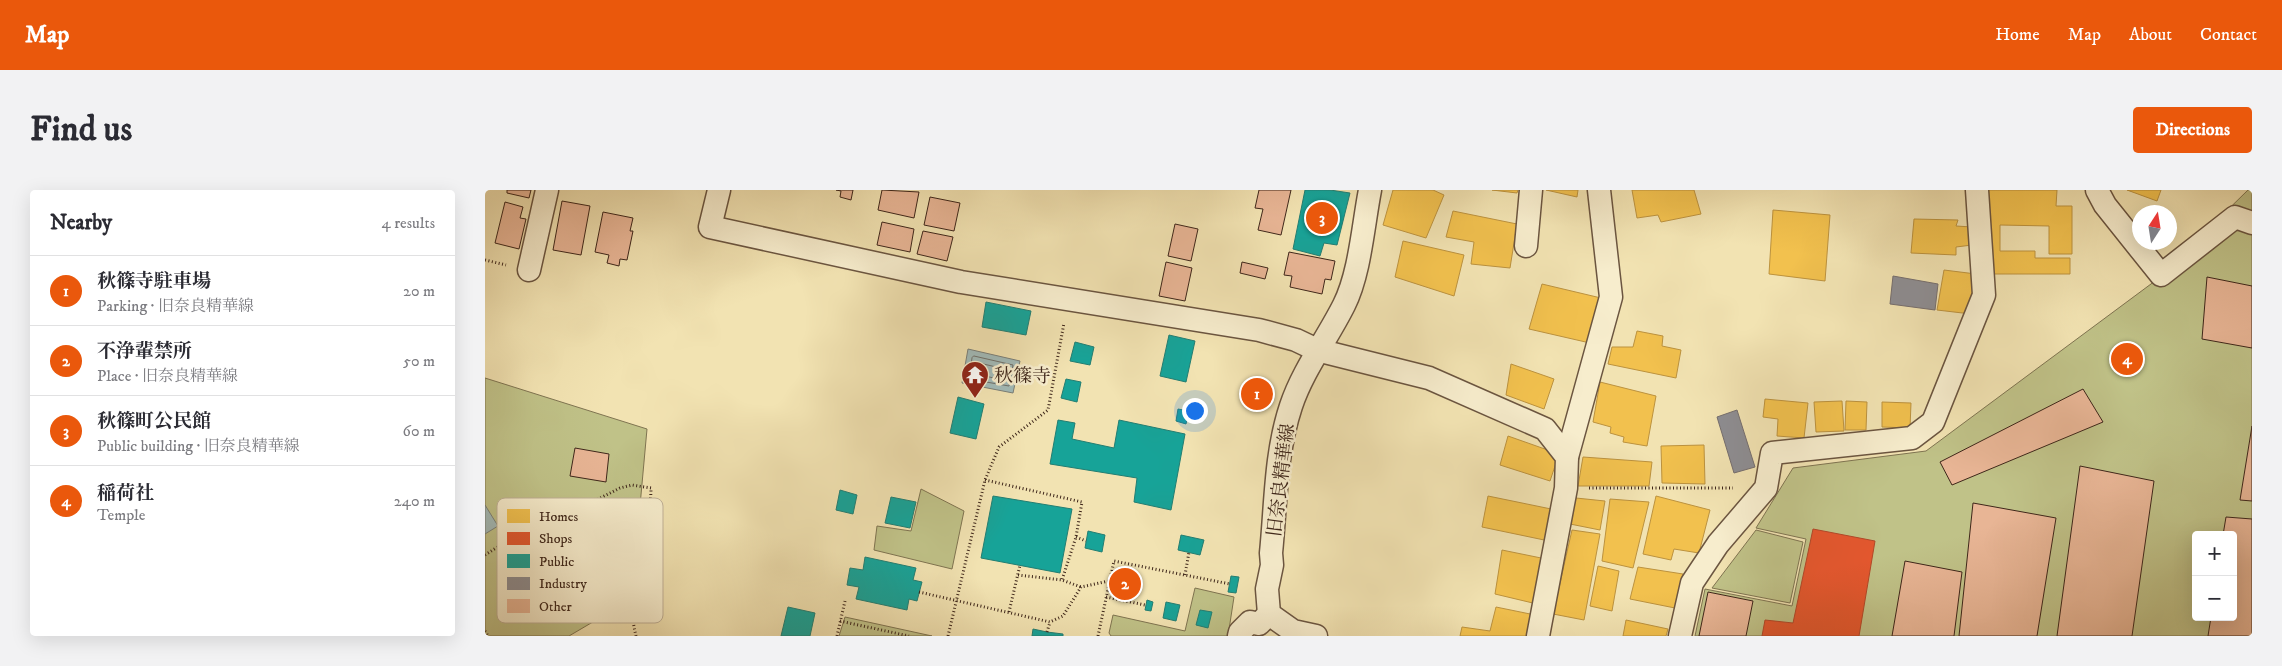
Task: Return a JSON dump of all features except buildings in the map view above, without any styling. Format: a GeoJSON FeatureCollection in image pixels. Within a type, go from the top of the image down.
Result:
{"type":"FeatureCollection","features":[{"type":"Feature","properties":{"kind":"street"},"geometry":{"type":"LineString","coordinates":[[529,270],[547,190]]}},
{"type":"Feature","properties":{"kind":"street"},"geometry":{"type":"LineString","coordinates":[[719,190],[710,227],[961,282],[1259,330],[1296,340],[1317,350],[1429,378],[1545,429],[1567,456]]}},
{"type":"Feature","properties":{"kind":"street","name":"旧奈良精華線"},"geometry":{"type":"LineString","coordinates":[[1269,614],[1267,588],[1272,565],[1271,553],[1277,471],[1283,432],[1292,404],[1317,350],[1344,304],[1353,278],[1370,190]]}},
{"type":"Feature","properties":{"kind":"street"},"geometry":{"type":"LineString","coordinates":[[1526,246],[1531,190]]}},
{"type":"Feature","properties":{"kind":"street"},"geometry":{"type":"LineString","coordinates":[[1538,636],[1566,488],[1567,456],[1611,297],[1599,190]]}},
{"type":"Feature","properties":{"kind":"street"},"geometry":{"type":"LineString","coordinates":[[1680,636],[1692,583],[1718,544],[1767,488],[1772,453],[1912,438],[1933,422],[1984,295],[1977,190]]}},
{"type":"Feature","properties":{"kind":"street"},"geometry":{"type":"LineString","coordinates":[[2097,190],[2105,205],[2161,275],[2235,217],[2252,223]]}},
{"type":"Feature","properties":{"kind":"street"},"geometry":{"type":"LineString","coordinates":[[1239,636],[1240,632],[1251,622],[1259,624],[1269,614],[1293,631],[1315,636]]}},
{"type":"Feature","properties":{"kind":"path"},"geometry":{"type":"LineString","coordinates":[[948,636],[985,480],[999,447],[1048,410],[1058,350],[1070,300]]}},
{"type":"Feature","properties":{"kind":"path"},"geometry":{"type":"LineString","coordinates":[[985,480],[1081,502],[1076,537],[1062,580]]}},
{"type":"Feature","properties":{"kind":"path"},"geometry":{"type":"LineString","coordinates":[[600,498],[620,488],[632,485],[651,488],[651,498]]}},
{"type":"Feature","properties":{"kind":"path"},"geometry":{"type":"LineString","coordinates":[[1566,488],[1767,488]]}},
{"type":"Feature","properties":{"kind":"path"},"geometry":{"type":"LineString","coordinates":[[1076,537],[1086,541]]}},
{"type":"Feature","properties":{"kind":"path"},"geometry":{"type":"LineString","coordinates":[[485,555],[497,547]]}},
{"type":"Feature","properties":{"kind":"path"},"geometry":{"type":"LineString","coordinates":[[1185,575],[1189,552]]}},
{"type":"Feature","properties":{"kind":"path"},"geometry":{"type":"LineString","coordinates":[[1098,636],[1114,561],[1229,584]]}},
{"type":"Feature","properties":{"kind":"path"},"geometry":{"type":"LineString","coordinates":[[1009,612],[1020,565]]}},
{"type":"Feature","properties":{"kind":"path"},"geometry":{"type":"LineString","coordinates":[[1017,576],[1062,580],[1081,587],[1109,582]]}},
{"type":"Feature","properties":{"kind":"path"},"geometry":{"type":"LineString","coordinates":[[919,592],[1050,622],[1063,616],[1081,587]]}},
{"type":"Feature","properties":{"kind":"path"},"geometry":{"type":"LineString","coordinates":[[1106,596],[1145,605]]}},
{"type":"Feature","properties":{"kind":"path"},"geometry":{"type":"LineString","coordinates":[[837,636],[845,601]]}},
{"type":"Feature","properties":{"kind":"path"},"geometry":{"type":"LineString","coordinates":[[840,621],[909,636]]}},
{"type":"Feature","properties":{"kind":"path"},"geometry":{"type":"LineString","coordinates":[[1047,632],[1050,622]]}},
{"type":"Feature","properties":{"kind":"path"},"geometry":{"type":"LineString","coordinates":[[635,623],[636,636]]}},
{"type":"Feature","properties":{"kind":"path"},"geometry":{"type":"LineString","coordinates":[[485,631],[488,636]]}},
{"type":"Feature","properties":{"kind":"green space"},"geometry":{"type":"Polygon","coordinates":[[[2248,190],[2252,190],[2252,636],[1695,636],[1705,589],[1792,606],[1806,539],[1756,528],[1793,468],[1926,451],[2155,281],[2248,190]]]}},
{"type":"Feature","properties":{"kind":"green space"},"geometry":{"type":"Polygon","coordinates":[[[485,378],[647,429],[641,498],[497,498],[497,623],[591,623],[569,636],[485,636],[485,378]]]}},
{"type":"Feature","properties":{"kind":"green space"},"geometry":{"type":"Polygon","coordinates":[[[921,489],[964,511],[952,569],[874,550],[877,526],[911,531],[921,489]]]}},
{"type":"Feature","properties":{"kind":"green space"},"geometry":{"type":"Polygon","coordinates":[[[1756,530],[1803,542],[1790,603],[1712,588],[1756,530]]]}},
{"type":"Feature","properties":{"kind":"green space"},"geometry":{"type":"Polygon","coordinates":[[[1195,588],[1234,597],[1228,636],[1111,636],[1109,633],[1113,615],[1185,631],[1195,588]]]}},
{"type":"Feature","properties":{"kind":"green space"},"geometry":{"type":"Polygon","coordinates":[[[845,617],[932,636],[839,636],[845,617]]]}},
{"type":"Feature","properties":{"kind":"water"},"geometry":{"type":"Polygon","coordinates":[[[968,349],[1020,361],[1013,393],[962,383],[968,349]]]}},
{"type":"Feature","properties":{"kind":"water"},"geometry":{"type":"Polygon","coordinates":[[[485,505],[497,527],[485,534],[485,505]]]}},
{"type":"Feature","properties":{"kind":"place","name":"秋篠町公民館"},"geometry":{"type":"Point","coordinates":[1322,218]}},
{"type":"Feature","properties":{"kind":"place","name":"稲荷社"},"geometry":{"type":"Point","coordinates":[2127,359]}},
{"type":"Feature","properties":{"kind":"place","name":"秋篠寺駐車場"},"geometry":{"type":"Point","coordinates":[1257,394]}},
{"type":"Feature","properties":{"kind":"place","name":"秋篠寺"},"geometry":{"type":"Point","coordinates":[975,399]}},
{"type":"Feature","properties":{"kind":"place","name":"不浄輩禁所"},"geometry":{"type":"Point","coordinates":[1125,584]}}]}
